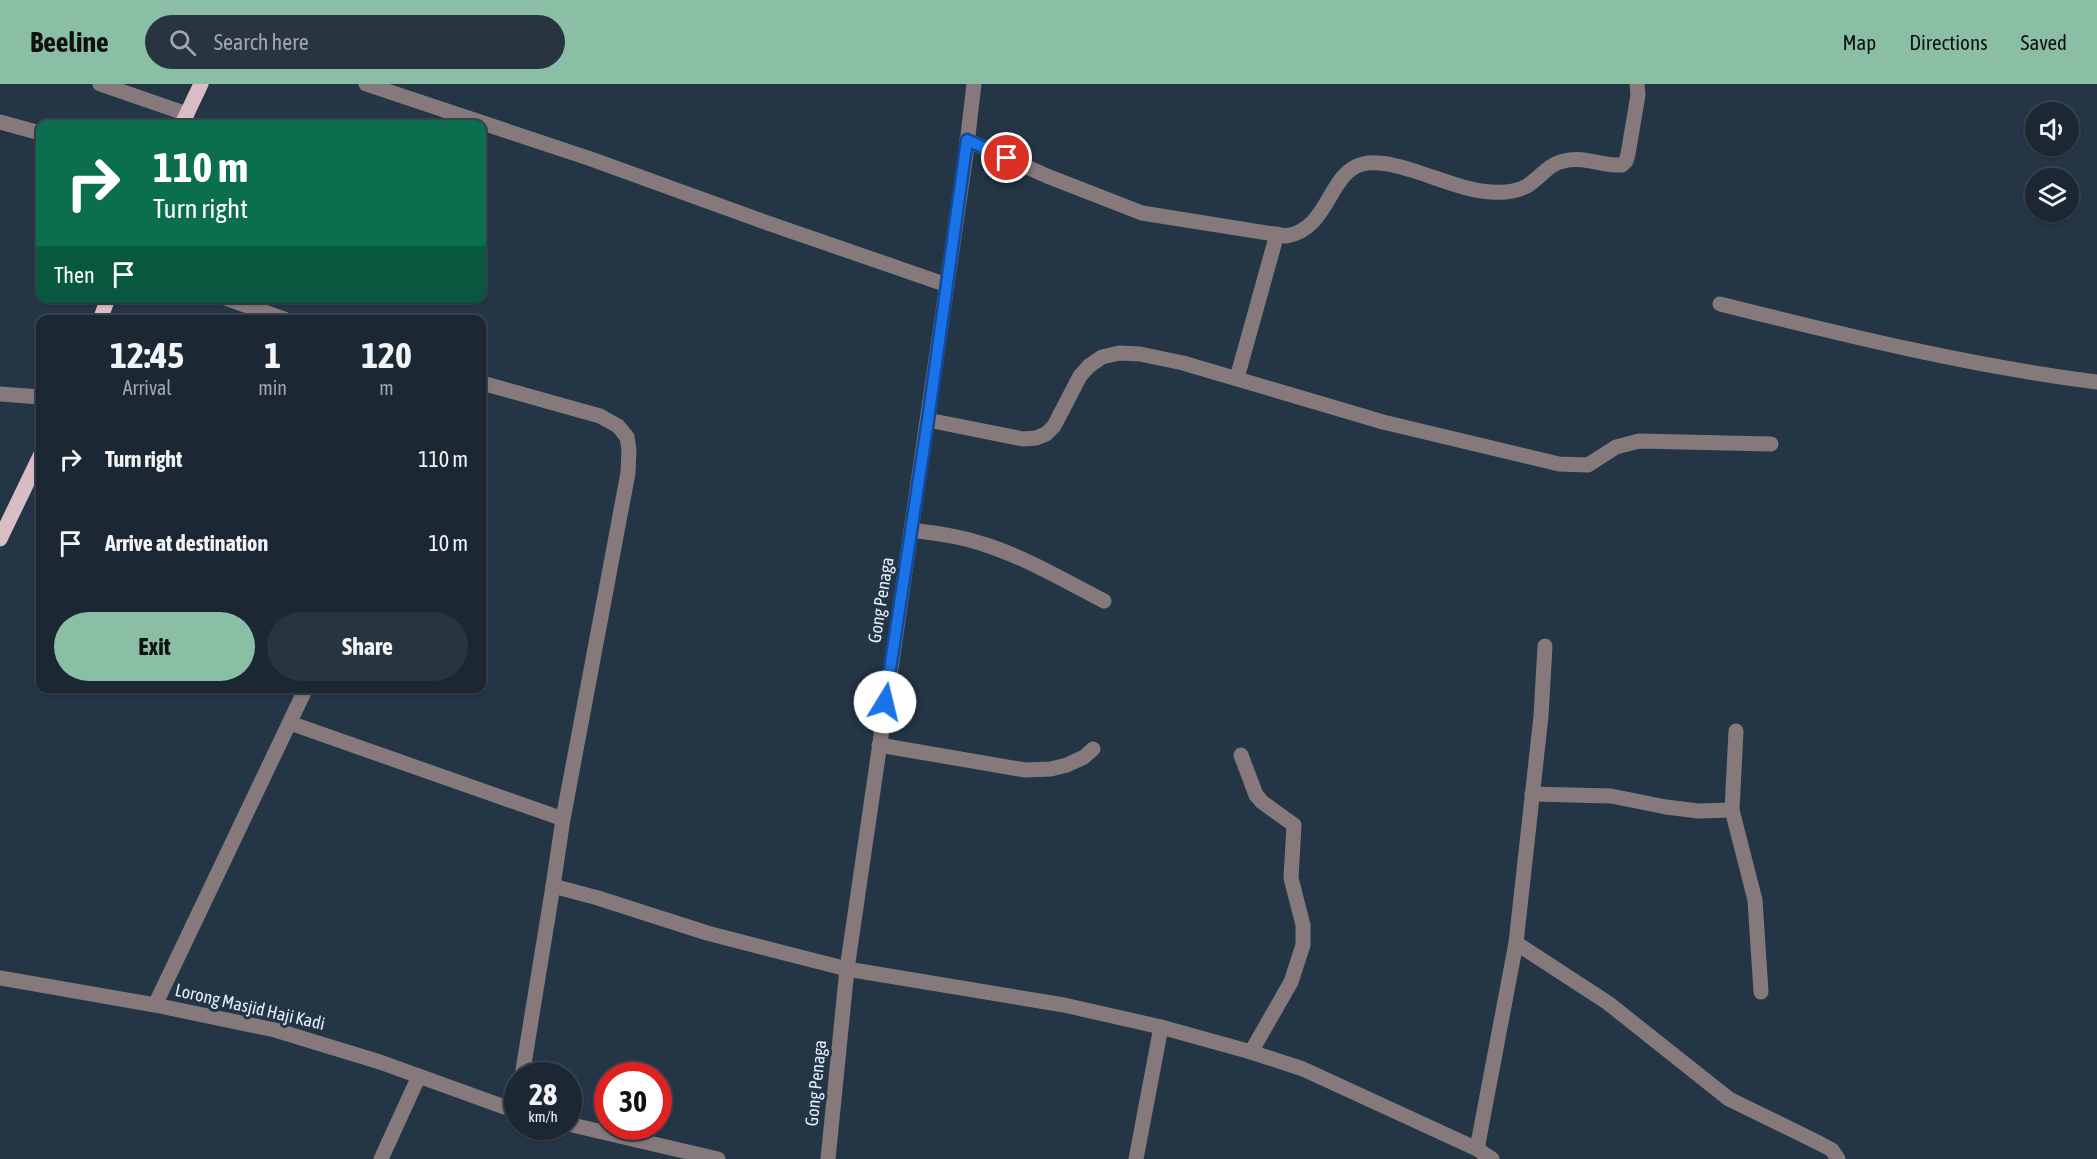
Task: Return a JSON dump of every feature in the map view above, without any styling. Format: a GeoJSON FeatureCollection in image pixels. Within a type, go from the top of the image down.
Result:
{"type":"FeatureCollection","features":[{"type":"Feature","properties":{"kind":"main road"},"geometry":{"type":"LineString","coordinates":[[185,119],[201,84]]}},
{"type":"Feature","properties":{"kind":"main road"},"geometry":{"type":"LineString","coordinates":[[0,538],[36,464]]}},
{"type":"Feature","properties":{"kind":"street"},"geometry":{"type":"LineString","coordinates":[[100,84],[185,119]]}},
{"type":"Feature","properties":{"kind":"street"},"geometry":{"type":"LineString","coordinates":[[366,84],[474,120]]}},
{"type":"Feature","properties":{"kind":"street","name":"Gong Penaga"},"geometry":{"type":"LineString","coordinates":[[828,1159],[847,969],[928,420],[974,84]]}},
{"type":"Feature","properties":{"kind":"street"},"geometry":{"type":"LineString","coordinates":[[967,140],[1047,176],[1142,213],[1277,234],[1298,234],[1311,226],[1341,180],[1360,164],[1372,162],[1388,165],[1474,190],[1490,192],[1513,191],[1526,187],[1547,168],[1569,159],[1614,166],[1622,165],[1628,154],[1638,95],[1637,84]]}},
{"type":"Feature","properties":{"kind":"street"},"geometry":{"type":"LineString","coordinates":[[0,122],[36,132]]}},
{"type":"Feature","properties":{"kind":"street"},"geometry":{"type":"LineString","coordinates":[[486,124],[947,285]]}},
{"type":"Feature","properties":{"kind":"street"},"geometry":{"type":"LineString","coordinates":[[1237,378],[1277,234]]}},
{"type":"Feature","properties":{"kind":"street"},"geometry":{"type":"LineString","coordinates":[[239,303],[273,315]]}},
{"type":"Feature","properties":{"kind":"street"},"geometry":{"type":"LineString","coordinates":[[1719,304],[1968,361],[2055,377],[2097,382]]}},
{"type":"Feature","properties":{"kind":"street"},"geometry":{"type":"LineString","coordinates":[[928,420],[1023,439],[1036,438],[1046,434],[1054,426],[1080,376],[1089,366],[1102,357],[1119,353],[1173,360],[1383,422],[1559,464],[1588,465],[1616,447],[1639,441],[1771,444]]}},
{"type":"Feature","properties":{"kind":"street"},"geometry":{"type":"LineString","coordinates":[[486,383],[600,417],[618,426],[627,437],[629,450],[628,473],[563,819],[524,1062]]}},
{"type":"Feature","properties":{"kind":"street"},"geometry":{"type":"LineString","coordinates":[[0,394],[36,397]]}},
{"type":"Feature","properties":{"kind":"street"},"geometry":{"type":"LineString","coordinates":[[911,530],[956,536],[984,544],[1013,555],[1104,601]]}},
{"type":"Feature","properties":{"kind":"street"},"geometry":{"type":"LineString","coordinates":[[1477,1149],[1516,943],[1541,716],[1545,645]]}},
{"type":"Feature","properties":{"kind":"street"},"geometry":{"type":"LineString","coordinates":[[155,1005],[304,693]]}},
{"type":"Feature","properties":{"kind":"street"},"geometry":{"type":"LineString","coordinates":[[290,723],[563,819]]}},
{"type":"Feature","properties":{"kind":"street"},"geometry":{"type":"LineString","coordinates":[[1736,731],[1732,810],[1755,900],[1761,992]]}},
{"type":"Feature","properties":{"kind":"street"},"geometry":{"type":"LineString","coordinates":[[879,745],[1025,770],[1067,765],[1084,757],[1093,749]]}},
{"type":"Feature","properties":{"kind":"street"},"geometry":{"type":"LineString","coordinates":[[1241,754],[1256,795],[1294,825],[1291,878],[1303,925],[1303,945],[1291,982],[1251,1052]]}},
{"type":"Feature","properties":{"kind":"street"},"geometry":{"type":"LineString","coordinates":[[1532,794],[1611,796],[1698,811],[1732,810]]}},
{"type":"Feature","properties":{"kind":"street"},"geometry":{"type":"LineString","coordinates":[[553,886],[707,933],[847,969],[1064,1005],[1161,1027],[1251,1052],[1303,1069],[1477,1149],[1492,1159]]}},
{"type":"Feature","properties":{"kind":"street"},"geometry":{"type":"LineString","coordinates":[[1516,943],[1608,1003],[1729,1099],[1820,1143],[1832,1150],[1838,1159]]}},
{"type":"Feature","properties":{"kind":"street","name":"Lorong Masjid Haji Kadi"},"geometry":{"type":"LineString","coordinates":[[0,978],[275,1029],[504,1105]]}},
{"type":"Feature","properties":{"kind":"street"},"geometry":{"type":"LineString","coordinates":[[1136,1159],[1161,1027]]}},
{"type":"Feature","properties":{"kind":"street"},"geometry":{"type":"LineString","coordinates":[[381,1159],[419,1076]]}},
{"type":"Feature","properties":{"kind":"street"},"geometry":{"type":"LineString","coordinates":[[582,1127],[718,1159]]}},
{"type":"Feature","properties":{"kind":"route"},"geometry":{"type":"LineString","coordinates":[[885,702],[928,420],[967,140],[1007,158]]}}]}
